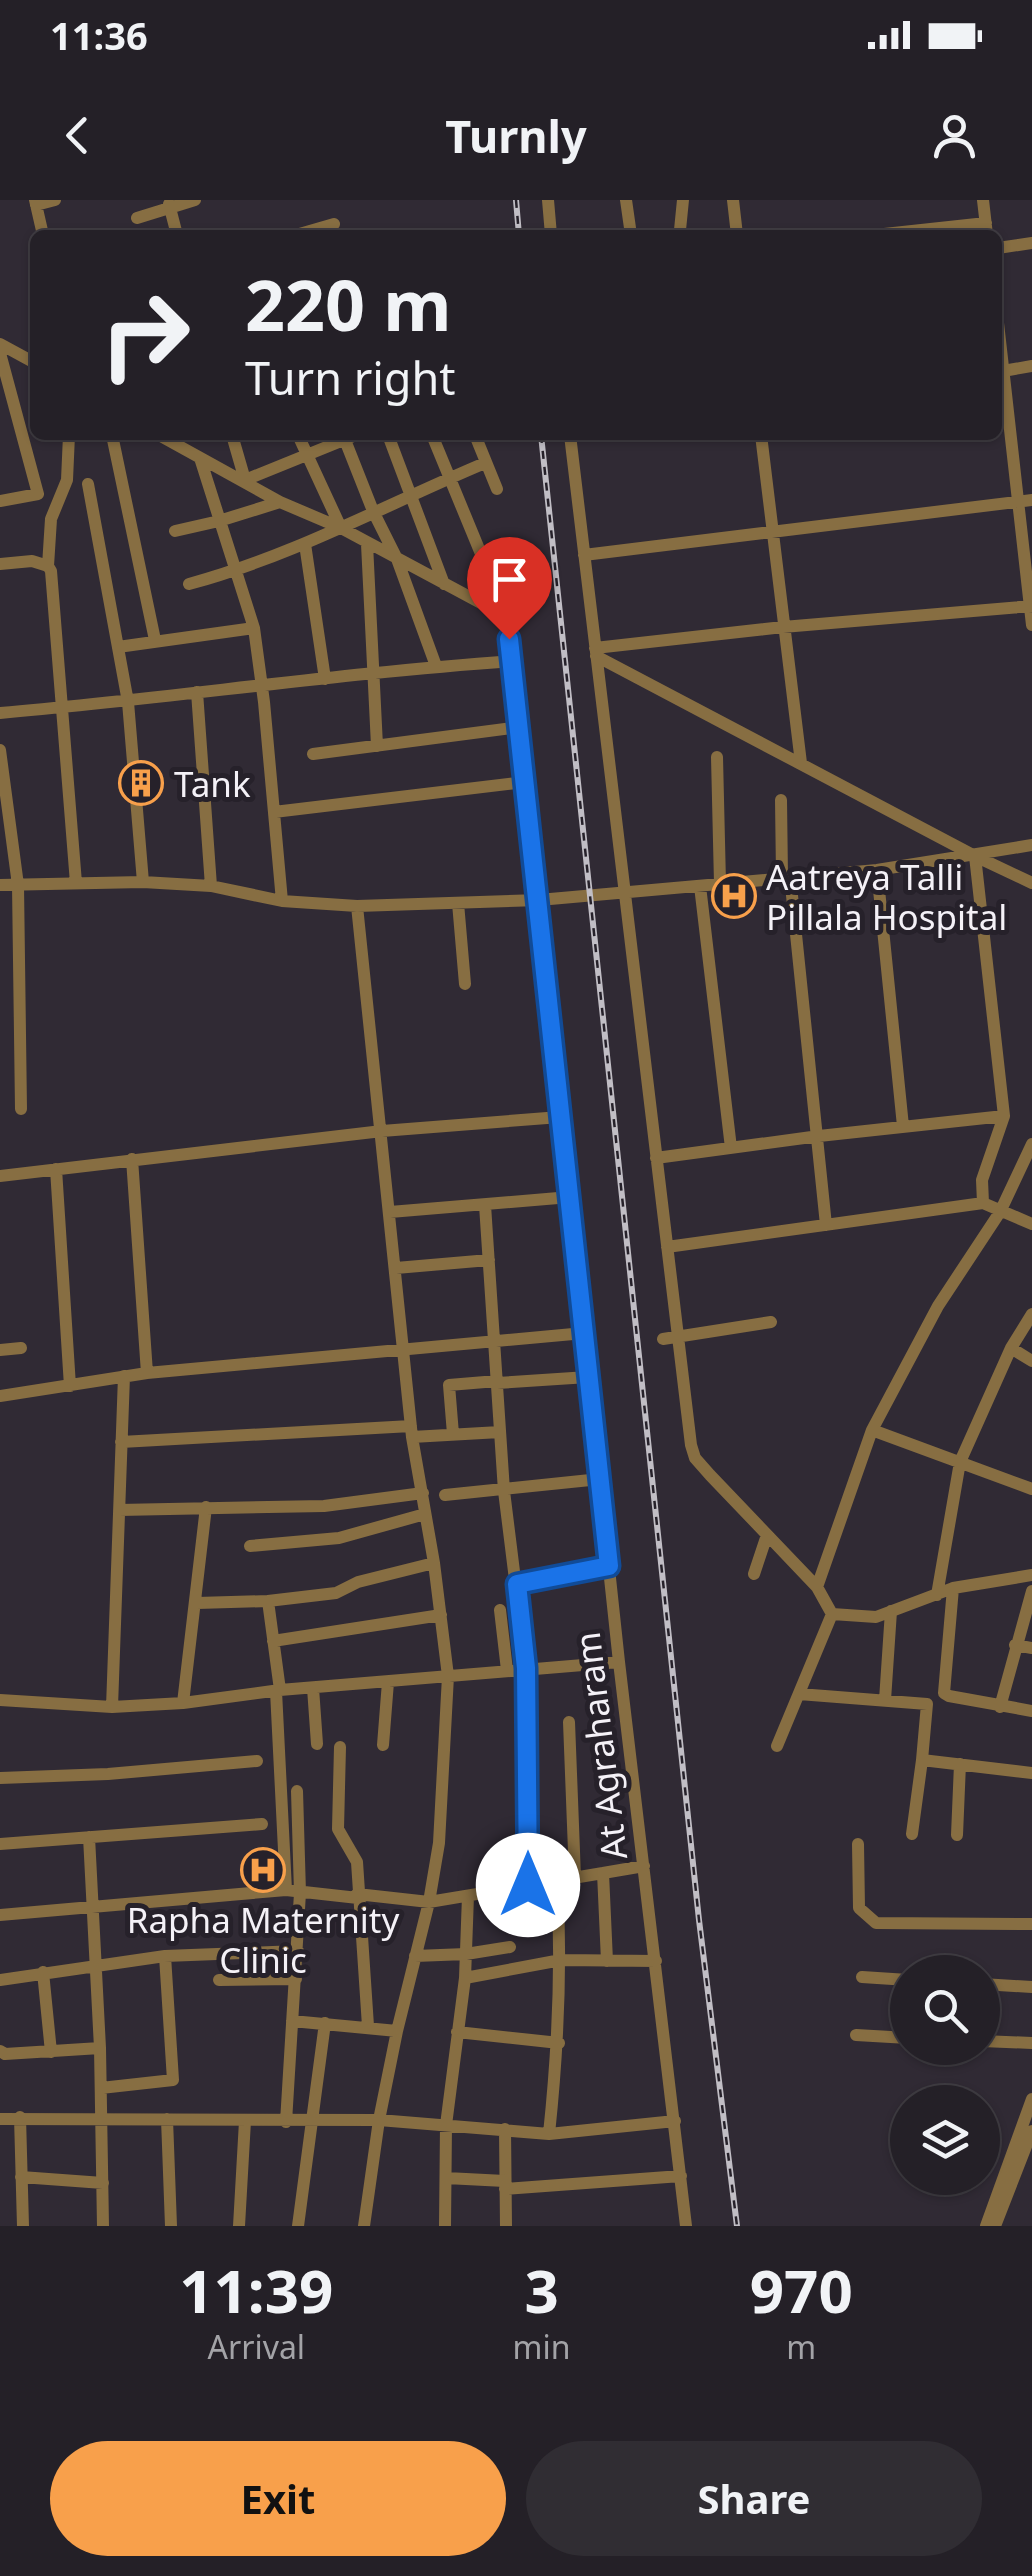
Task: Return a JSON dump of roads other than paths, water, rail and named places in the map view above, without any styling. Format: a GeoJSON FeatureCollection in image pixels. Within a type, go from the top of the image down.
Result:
{"type":"FeatureCollection","features":[{"type":"Feature","properties":{"kind":"street"},"geometry":{"type":"LineString","coordinates":[[43,230],[36,203],[54,200]]}},
{"type":"Feature","properties":{"kind":"street"},"geometry":{"type":"LineString","coordinates":[[137,218],[169,204],[195,200]]}},
{"type":"Feature","properties":{"kind":"street"},"geometry":{"type":"LineString","coordinates":[[548,200],[551,230]]}},
{"type":"Feature","properties":{"kind":"street"},"geometry":{"type":"LineString","coordinates":[[626,200],[630,230]]}},
{"type":"Feature","properties":{"kind":"street"},"geometry":{"type":"LineString","coordinates":[[680,230],[683,200]]}},
{"type":"Feature","properties":{"kind":"street"},"geometry":{"type":"LineString","coordinates":[[733,200],[736,230]]}},
{"type":"Feature","properties":{"kind":"street"},"geometry":{"type":"LineString","coordinates":[[984,200],[987,229]]}},
{"type":"Feature","properties":{"kind":"street"},"geometry":{"type":"LineString","coordinates":[[169,204],[177,230]]}},
{"type":"Feature","properties":{"kind":"street"},"geometry":{"type":"LineString","coordinates":[[313,230],[334,224]]}},
{"type":"Feature","properties":{"kind":"street"},"geometry":{"type":"LineString","coordinates":[[1002,248],[1032,244]]}},
{"type":"Feature","properties":{"kind":"street"},"geometry":{"type":"LineString","coordinates":[[0,344],[30,360]]}},
{"type":"Feature","properties":{"kind":"street"},"geometry":{"type":"LineString","coordinates":[[0,353],[38,494]]}},
{"type":"Feature","properties":{"kind":"street"},"geometry":{"type":"LineString","coordinates":[[1002,361],[1002,399],[1025,500],[1032,625]]}},
{"type":"Feature","properties":{"kind":"street"},"geometry":{"type":"LineString","coordinates":[[1003,371],[1032,366]]}},
{"type":"Feature","properties":{"kind":"street"},"geometry":{"type":"LineString","coordinates":[[44,564],[51,519],[68,480],[69,440]]}},
{"type":"Feature","properties":{"kind":"street"},"geometry":{"type":"LineString","coordinates":[[113,440],[155,640]]}},
{"type":"Feature","properties":{"kind":"street"},"geometry":{"type":"LineString","coordinates":[[168,440],[280,502],[341,528],[507,617]]}},
{"type":"Feature","properties":{"kind":"street"},"geometry":{"type":"LineString","coordinates":[[233,440],[245,480]]}},
{"type":"Feature","properties":{"kind":"street"},"geometry":{"type":"LineString","coordinates":[[300,440],[341,528]]}},
{"type":"Feature","properties":{"kind":"street"},"geometry":{"type":"LineString","coordinates":[[245,480],[341,440]]}},
{"type":"Feature","properties":{"kind":"street"},"geometry":{"type":"LineString","coordinates":[[349,440],[373,511],[398,559],[436,666]]}},
{"type":"Feature","properties":{"kind":"street"},"geometry":{"type":"LineString","coordinates":[[390,440],[444,584]]}},
{"type":"Feature","properties":{"kind":"street","name":"At Agraharam"},"geometry":{"type":"LineString","coordinates":[[434,440],[507,617],[619,1662],[686,2226]]}},
{"type":"Feature","properties":{"kind":"street"},"geometry":{"type":"LineString","coordinates":[[476,440],[496,489]]}},
{"type":"Feature","properties":{"kind":"street"},"geometry":{"type":"LineString","coordinates":[[571,440],[690,1445],[695,1458],[817,1587],[832,1614]]}},
{"type":"Feature","properties":{"kind":"street"},"geometry":{"type":"LineString","coordinates":[[762,440],[801,763]]}},
{"type":"Feature","properties":{"kind":"street"},"geometry":{"type":"LineString","coordinates":[[200,458],[254,628],[282,901]]}},
{"type":"Feature","properties":{"kind":"street"},"geometry":{"type":"LineString","coordinates":[[190,584],[236,572],[485,463]]}},
{"type":"Feature","properties":{"kind":"street"},"geometry":{"type":"LineString","coordinates":[[88,484],[128,702],[142,882]]}},
{"type":"Feature","properties":{"kind":"street"},"geometry":{"type":"LineString","coordinates":[[0,501],[64,488]]}},
{"type":"Feature","properties":{"kind":"street"},"geometry":{"type":"LineString","coordinates":[[584,555],[1025,500]]}},
{"type":"Feature","properties":{"kind":"street"},"geometry":{"type":"LineString","coordinates":[[175,531],[280,502]]}},
{"type":"Feature","properties":{"kind":"street"},"geometry":{"type":"LineString","coordinates":[[304,544],[325,679]]}},
{"type":"Feature","properties":{"kind":"street"},"geometry":{"type":"LineString","coordinates":[[367,544],[377,746]]}},
{"type":"Feature","properties":{"kind":"street"},"geometry":{"type":"LineString","coordinates":[[0,564],[44,564],[51,572],[76,883]]}},
{"type":"Feature","properties":{"kind":"street"},"geometry":{"type":"LineString","coordinates":[[595,652],[783,628],[1031,606]]}},
{"type":"Feature","properties":{"kind":"street"},"geometry":{"type":"LineString","coordinates":[[118,646],[254,628]]}},
{"type":"Feature","properties":{"kind":"street"},"geometry":{"type":"LineString","coordinates":[[595,652],[1032,884]]}},
{"type":"Feature","properties":{"kind":"street"},"geometry":{"type":"LineString","coordinates":[[0,713],[128,702],[261,683],[512,661]]}},
{"type":"Feature","properties":{"kind":"street"},"geometry":{"type":"LineString","coordinates":[[197,692],[210,886]]}},
{"type":"Feature","properties":{"kind":"street"},"geometry":{"type":"LineString","coordinates":[[313,754],[519,727]]}},
{"type":"Feature","properties":{"kind":"street"},"geometry":{"type":"LineString","coordinates":[[0,750],[18,884],[22,1109]]}},
{"type":"Feature","properties":{"kind":"street"},"geometry":{"type":"LineString","coordinates":[[717,756],[720,883]]}},
{"type":"Feature","properties":{"kind":"street"},"geometry":{"type":"LineString","coordinates":[[274,812],[525,782]]}},
{"type":"Feature","properties":{"kind":"street"},"geometry":{"type":"LineString","coordinates":[[781,800],[786,876],[819,1136],[826,1225]]}},
{"type":"Feature","properties":{"kind":"street"},"geometry":{"type":"LineString","coordinates":[[0,885],[142,882],[210,886],[282,901],[357,906],[538,900],[877,870],[1032,845]]}},
{"type":"Feature","properties":{"kind":"street"},"geometry":{"type":"LineString","coordinates":[[974,856],[1004,1116],[982,1180],[983,1204]]}},
{"type":"Feature","properties":{"kind":"street"},"geometry":{"type":"LineString","coordinates":[[877,870],[903,1126]]}},
{"type":"Feature","properties":{"kind":"street"},"geometry":{"type":"LineString","coordinates":[[700,886],[731,1148]]}},
{"type":"Feature","properties":{"kind":"street"},"geometry":{"type":"LineString","coordinates":[[458,902],[465,984]]}},
{"type":"Feature","properties":{"kind":"street"},"geometry":{"type":"LineString","coordinates":[[357,906],[412,1432],[448,1676],[439,1843],[430,1902],[379,2120],[364,2226]]}},
{"type":"Feature","properties":{"kind":"street"},"geometry":{"type":"LineString","coordinates":[[656,1158],[1004,1116]]}},
{"type":"Feature","properties":{"kind":"street"},"geometry":{"type":"LineString","coordinates":[[0,1176],[382,1132],[560,1117]]}},
{"type":"Feature","properties":{"kind":"street"},"geometry":{"type":"LineString","coordinates":[[817,1587],[872,1430],[938,1306],[1000,1212],[1032,1144]]}},
{"type":"Feature","properties":{"kind":"street"},"geometry":{"type":"LineString","coordinates":[[132,1159],[146,1373]]}},
{"type":"Feature","properties":{"kind":"street"},"geometry":{"type":"LineString","coordinates":[[56,1169],[70,1386]]}},
{"type":"Feature","properties":{"kind":"street"},"geometry":{"type":"LineString","coordinates":[[390,1212],[570,1197]]}},
{"type":"Feature","properties":{"kind":"street"},"geometry":{"type":"LineString","coordinates":[[484,1204],[504,1491],[526,1668],[528,1885]]}},
{"type":"Feature","properties":{"kind":"street"},"geometry":{"type":"LineString","coordinates":[[667,1246],[983,1204],[1032,1224]]}},
{"type":"Feature","properties":{"kind":"street"},"geometry":{"type":"LineString","coordinates":[[396,1268],[489,1260]]}},
{"type":"Feature","properties":{"kind":"street"},"geometry":{"type":"LineString","coordinates":[[937,1595],[960,1462],[1011,1348],[1032,1314]]}},
{"type":"Feature","properties":{"kind":"street"},"geometry":{"type":"LineString","coordinates":[[663,1339],[771,1322]]}},
{"type":"Feature","properties":{"kind":"street"},"geometry":{"type":"LineString","coordinates":[[0,1396],[146,1373],[584,1333]]}},
{"type":"Feature","properties":{"kind":"street"},"geometry":{"type":"LineString","coordinates":[[0,1350],[21,1348]]}},
{"type":"Feature","properties":{"kind":"street"},"geometry":{"type":"LineString","coordinates":[[1011,1348],[1032,1361]]}},
{"type":"Feature","properties":{"kind":"street"},"geometry":{"type":"LineString","coordinates":[[112,1706],[124,1376]]}},
{"type":"Feature","properties":{"kind":"street"},"geometry":{"type":"LineString","coordinates":[[454,1434],[449,1386],[588,1377]]}},
{"type":"Feature","properties":{"kind":"street"},"geometry":{"type":"LineString","coordinates":[[872,1430],[1030,1484]]}},
{"type":"Feature","properties":{"kind":"street"},"geometry":{"type":"LineString","coordinates":[[121,1442],[500,1432]]}},
{"type":"Feature","properties":{"kind":"street"},"geometry":{"type":"LineString","coordinates":[[445,1494],[600,1479]]}},
{"type":"Feature","properties":{"kind":"street"},"geometry":{"type":"LineString","coordinates":[[119,1510],[324,1506],[422,1493]]}},
{"type":"Feature","properties":{"kind":"street"},"geometry":{"type":"LineString","coordinates":[[183,1703],[206,1507]]}},
{"type":"Feature","properties":{"kind":"street"},"geometry":{"type":"LineString","coordinates":[[250,1546],[339,1538],[426,1514]]}},
{"type":"Feature","properties":{"kind":"street"},"geometry":{"type":"LineString","coordinates":[[754,1574],[767,1535]]}},
{"type":"Feature","properties":{"kind":"street"},"geometry":{"type":"LineString","coordinates":[[197,1603],[268,1602],[336,1594],[358,1582],[434,1563]]}},
{"type":"Feature","properties":{"kind":"street"},"geometry":{"type":"LineString","coordinates":[[517,1584],[609,1566]]}},
{"type":"Feature","properties":{"kind":"street"},"geometry":{"type":"LineString","coordinates":[[832,1614],[876,1617],[953,1588],[1032,1575]]}},
{"type":"Feature","properties":{"kind":"street"},"geometry":{"type":"LineString","coordinates":[[953,1588],[944,1692],[1032,1712]]}},
{"type":"Feature","properties":{"kind":"street"},"geometry":{"type":"LineString","coordinates":[[1000,1707],[1032,1591]]}},
{"type":"Feature","properties":{"kind":"street"},"geometry":{"type":"LineString","coordinates":[[268,1602],[298,1951],[286,2122]]}},
{"type":"Feature","properties":{"kind":"street"},"geometry":{"type":"LineString","coordinates":[[500,1610],[507,1670]]}},
{"type":"Feature","properties":{"kind":"street"},"geometry":{"type":"LineString","coordinates":[[885,1700],[891,1611]]}},
{"type":"Feature","properties":{"kind":"street"},"geometry":{"type":"LineString","coordinates":[[777,1746],[832,1614]]}},
{"type":"Feature","properties":{"kind":"street"},"geometry":{"type":"LineString","coordinates":[[273,1641],[441,1615]]}},
{"type":"Feature","properties":{"kind":"street"},"geometry":{"type":"LineString","coordinates":[[1015,1646],[1032,1648]]}},
{"type":"Feature","properties":{"kind":"street"},"geometry":{"type":"LineString","coordinates":[[0,1700],[112,1706],[183,1703],[278,1690],[619,1662]]}},
{"type":"Feature","properties":{"kind":"street"},"geometry":{"type":"LineString","coordinates":[[383,1745],[388,1682]]}},
{"type":"Feature","properties":{"kind":"street"},"geometry":{"type":"LineString","coordinates":[[313,1688],[317,1744]]}},
{"type":"Feature","properties":{"kind":"street"},"geometry":{"type":"LineString","coordinates":[[799,1694],[927,1704],[912,1834]]}},
{"type":"Feature","properties":{"kind":"street"},"geometry":{"type":"LineString","coordinates":[[569,1722],[575,1877]]}},
{"type":"Feature","properties":{"kind":"street"},"geometry":{"type":"LineString","coordinates":[[340,1747],[338,1829],[356,1862],[368,2026]]}},
{"type":"Feature","properties":{"kind":"street"},"geometry":{"type":"LineString","coordinates":[[922,1760],[1032,1773]]}},
{"type":"Feature","properties":{"kind":"street"},"geometry":{"type":"LineString","coordinates":[[0,1778],[108,1774],[257,1761]]}},
{"type":"Feature","properties":{"kind":"street"},"geometry":{"type":"LineString","coordinates":[[956,1835],[960,1764]]}},
{"type":"Feature","properties":{"kind":"street"},"geometry":{"type":"LineString","coordinates":[[293,1892],[297,1791]]}},
{"type":"Feature","properties":{"kind":"street"},"geometry":{"type":"LineString","coordinates":[[0,1844],[262,1824]]}},
{"type":"Feature","properties":{"kind":"street"},"geometry":{"type":"LineString","coordinates":[[89,1837],[97,1964],[104,2226]]}},
{"type":"Feature","properties":{"kind":"street"},"geometry":{"type":"LineString","coordinates":[[858,1844],[859,1908],[876,1923],[1032,1924]]}},
{"type":"Feature","properties":{"kind":"street"},"geometry":{"type":"LineString","coordinates":[[0,1915],[293,1892],[430,1902],[644,1866]]}},
{"type":"Feature","properties":{"kind":"street"},"geometry":{"type":"LineString","coordinates":[[603,1873],[607,1961]]}},
{"type":"Feature","properties":{"kind":"street"},"geometry":{"type":"LineString","coordinates":[[549,2134],[561,1960],[558,1880]]}},
{"type":"Feature","properties":{"kind":"street"},"geometry":{"type":"LineString","coordinates":[[446,2226],[446,2125],[464,1978],[468,1896]]}},
{"type":"Feature","properties":{"kind":"street"},"geometry":{"type":"LineString","coordinates":[[415,1956],[510,1947]]}},
{"type":"Feature","properties":{"kind":"street"},"geometry":{"type":"LineString","coordinates":[[0,1980],[165,1956],[298,1951]]}},
{"type":"Feature","properties":{"kind":"street"},"geometry":{"type":"LineString","coordinates":[[101,2088],[173,2080],[165,1956]]}},
{"type":"Feature","properties":{"kind":"street"},"geometry":{"type":"LineString","coordinates":[[464,1978],[561,1960],[656,1962]]}},
{"type":"Feature","properties":{"kind":"street"},"geometry":{"type":"LineString","coordinates":[[43,1972],[51,2052]]}},
{"type":"Feature","properties":{"kind":"street"},"geometry":{"type":"LineString","coordinates":[[862,1978],[890,1979]]}},
{"type":"Feature","properties":{"kind":"street"},"geometry":{"type":"LineString","coordinates":[[219,1980],[296,1980]]}},
{"type":"Feature","properties":{"kind":"street"},"geometry":{"type":"LineString","coordinates":[[1000,1985],[1032,1987]]}},
{"type":"Feature","properties":{"kind":"street"},"geometry":{"type":"LineString","coordinates":[[292,2021],[397,2032]]}},
{"type":"Feature","properties":{"kind":"street"},"geometry":{"type":"LineString","coordinates":[[298,2226],[326,2023]]}},
{"type":"Feature","properties":{"kind":"street"},"geometry":{"type":"LineString","coordinates":[[457,2032],[558,2043]]}},
{"type":"Feature","properties":{"kind":"street"},"geometry":{"type":"LineString","coordinates":[[856,2036],[890,2037]]}},
{"type":"Feature","properties":{"kind":"street"},"geometry":{"type":"LineString","coordinates":[[1000,2042],[1032,2043]]}},
{"type":"Feature","properties":{"kind":"street"},"geometry":{"type":"LineString","coordinates":[[0,2051],[100,2048]]}},
{"type":"Feature","properties":{"kind":"street"},"geometry":{"type":"LineString","coordinates":[[986,2226],[1030,2107]]}},
{"type":"Feature","properties":{"kind":"street"},"geometry":{"type":"LineString","coordinates":[[20,2118],[23,2226]]}},
{"type":"Feature","properties":{"kind":"street"},"geometry":{"type":"LineString","coordinates":[[0,2119],[379,2120],[549,2134],[675,2121]]}},
{"type":"Feature","properties":{"kind":"street"},"geometry":{"type":"LineString","coordinates":[[167,2120],[171,2226]]}},
{"type":"Feature","properties":{"kind":"street"},"geometry":{"type":"LineString","coordinates":[[239,2226],[245,2121]]}},
{"type":"Feature","properties":{"kind":"street"},"geometry":{"type":"LineString","coordinates":[[504,2129],[506,2226]]}},
{"type":"Feature","properties":{"kind":"street"},"geometry":{"type":"LineString","coordinates":[[995,2226],[1032,2131]]}},
{"type":"Feature","properties":{"kind":"street"},"geometry":{"type":"LineString","coordinates":[[446,2178],[505,2185],[681,2176]]}},
{"type":"Feature","properties":{"kind":"street"},"geometry":{"type":"LineString","coordinates":[[21,2177],[103,2184]]}},
{"type":"Feature","properties":{"kind":"railway"},"geometry":{"type":"LineString","coordinates":[[516,200],[519,230]]}},
{"type":"Feature","properties":{"kind":"railway"},"geometry":{"type":"LineString","coordinates":[[542,440],[699,1920],[737,2226]]}},
{"type":"Feature","properties":{"kind":"place","name":"Tank"},"geometry":{"type":"Point","coordinates":[141,783]}},
{"type":"Feature","properties":{"kind":"place","name":"Aatreya Talli Pillala Hospital"},"geometry":{"type":"Point","coordinates":[734,896]}},
{"type":"Feature","properties":{"kind":"place","name":"Rapha Maternity Clinic"},"geometry":{"type":"Point","coordinates":[263,1870]}}]}
